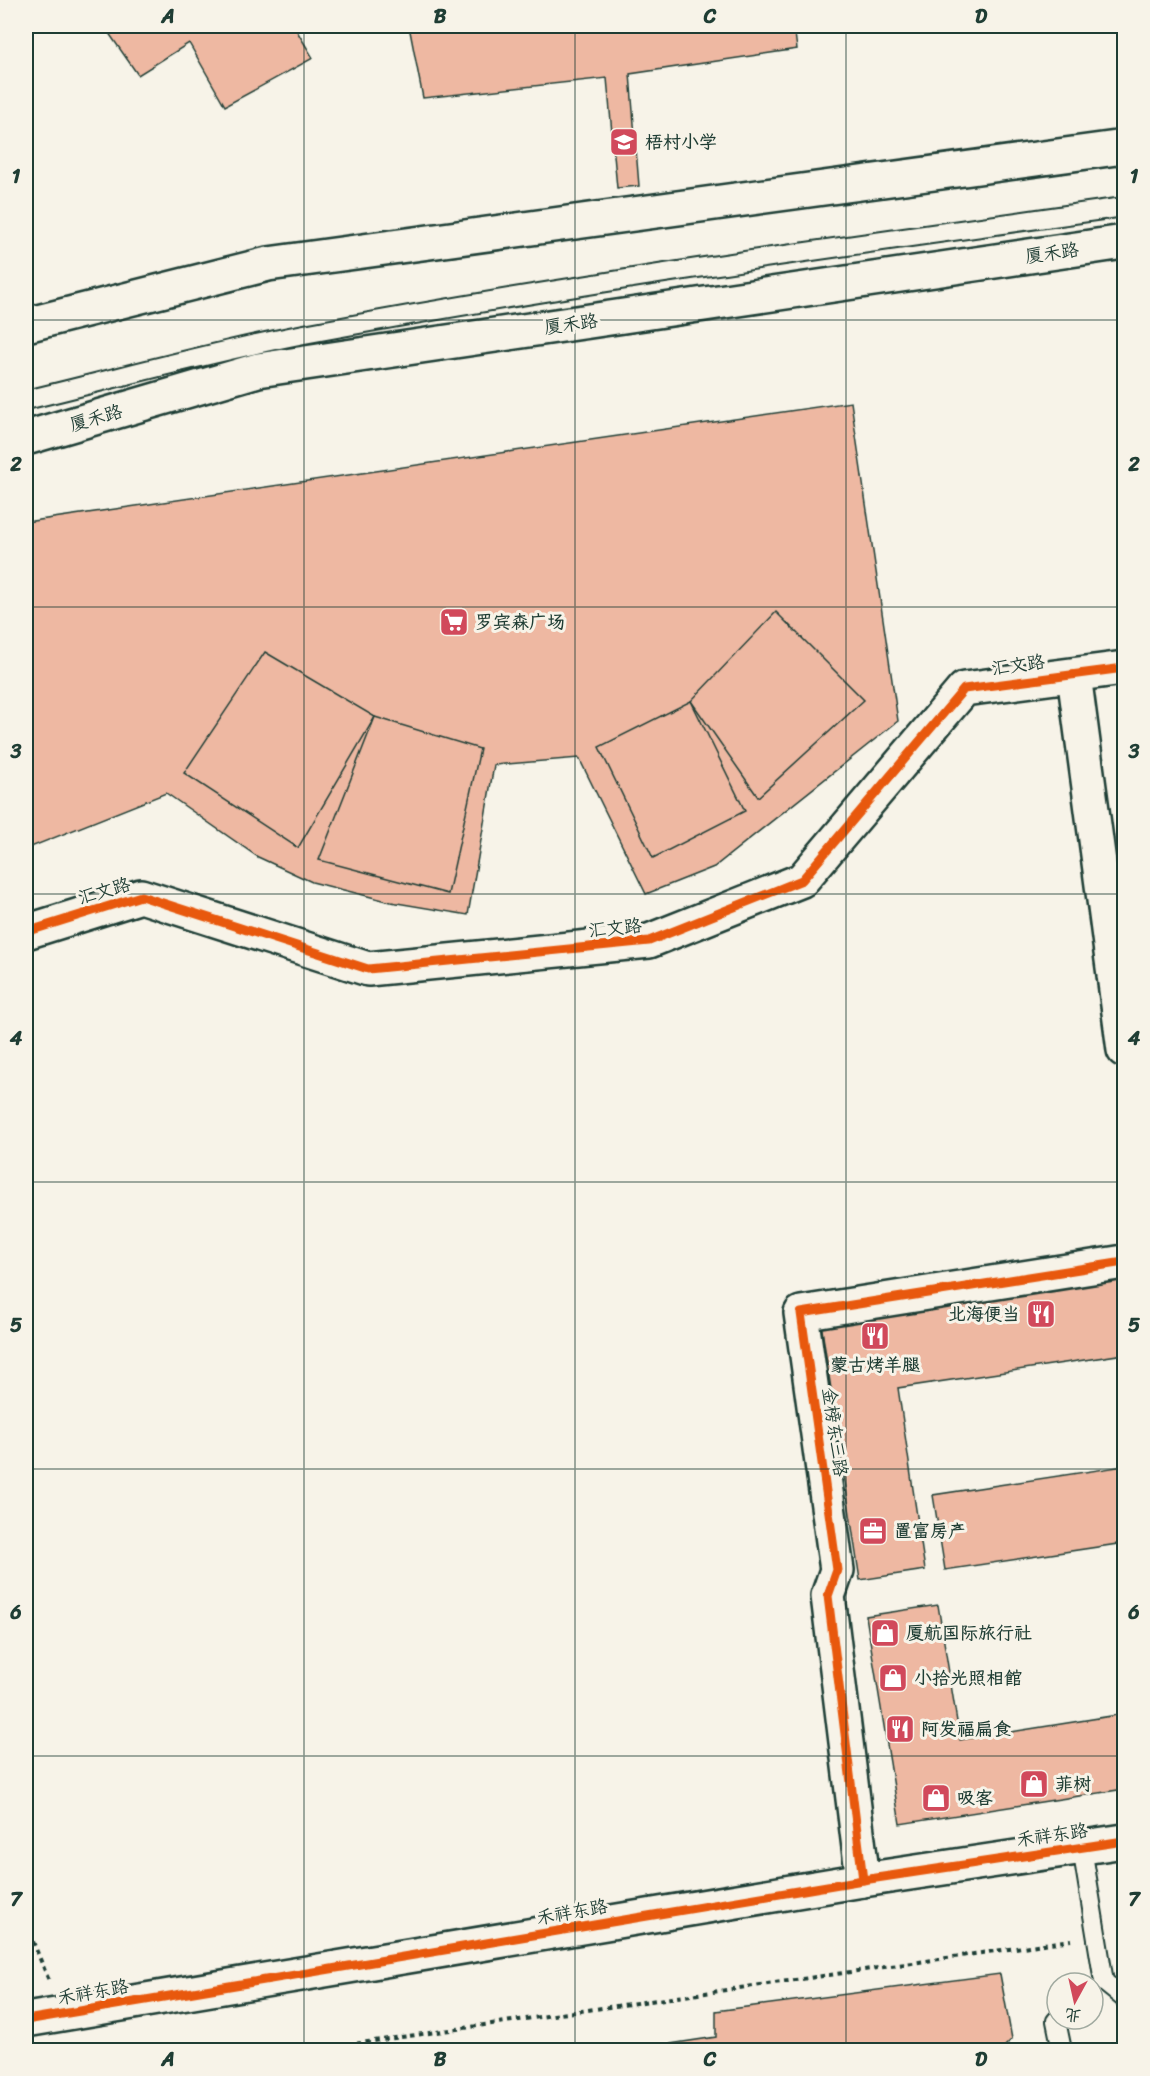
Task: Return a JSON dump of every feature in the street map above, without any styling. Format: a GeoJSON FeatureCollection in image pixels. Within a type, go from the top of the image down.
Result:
{"type":"FeatureCollection","features":[{"type":"Feature","properties":{"kind":"street"},"geometry":{"type":"LineString","coordinates":[[26,325],[268,264],[1125,147]]}},
{"type":"Feature","properties":{"kind":"street","name":"厦禾路"},"geometry":{"type":"LineString","coordinates":[[26,438],[258,370],[1125,242]]}},
{"type":"Feature","properties":{"kind":"street","name":"汇文路"},"geometry":{"type":"LineString","coordinates":[[26,932],[141,896],[368,969],[649,941],[802,880],[964,689],[1125,668]]}},
{"type":"Feature","properties":{"kind":"street"},"geometry":{"type":"LineString","coordinates":[[1074,675],[1125,1050]]}},
{"type":"Feature","properties":{"kind":"street","name":"金榜东三路"},"geometry":{"type":"LineString","coordinates":[[863,1880],[828,1596],[837,1570],[801,1313],[1125,1262]]}},
{"type":"Feature","properties":{"kind":"street","name":"禾祥东路"},"geometry":{"type":"LineString","coordinates":[[26,2020],[863,1880],[1125,1842]]}},
{"type":"Feature","properties":{"kind":"lane"},"geometry":{"type":"LineString","coordinates":[[26,400],[301,335],[525,295],[870,242],[1125,207]]}},
{"type":"Feature","properties":{"kind":"lane"},"geometry":{"type":"LineString","coordinates":[[1082,1848],[1096,1937],[1098,1971]]}},
{"type":"Feature","properties":{"kind":"lane"},"geometry":{"type":"LineString","coordinates":[[1105,1990],[1125,1998]]}},
{"type":"Feature","properties":{"kind":"lane"},"geometry":{"type":"LineString","coordinates":[[1060,2031],[1062,2050]]}},
{"type":"Feature","properties":{"kind":"path"},"geometry":{"type":"LineString","coordinates":[[312,2050],[1096,1937]]}},
{"type":"Feature","properties":{"kind":"building"},"geometry":{"type":"Polygon","coordinates":[[[104,26],[294,26],[313,58],[225,106],[189,43],[138,75],[104,26]]]}},
{"type":"Feature","properties":{"kind":"building","name":"梧村小学"},"geometry":{"type":"Polygon","coordinates":[[[409,26],[794,26],[797,49],[630,74],[639,186],[617,188],[607,78],[423,98],[409,26]]]}},
{"type":"Feature","properties":{"kind":"building","name":"罗宾森广场"},"geometry":{"type":"Polygon","coordinates":[[[851,402],[898,721],[714,867],[646,894],[579,758],[494,765],[468,915],[391,902],[312,882],[258,857],[166,793],[26,849],[26,522],[851,402]]]}},
{"type":"Feature","properties":{"kind":"building"},"geometry":{"type":"Polygon","coordinates":[[[776,612],[864,700],[758,797],[691,701],[776,612]]]}},
{"type":"Feature","properties":{"kind":"building"},"geometry":{"type":"Polygon","coordinates":[[[265,652],[375,717],[298,848],[184,773],[265,652]]]}},
{"type":"Feature","properties":{"kind":"building"},"geometry":{"type":"Polygon","coordinates":[[[691,701],[745,811],[653,858],[599,747],[691,701]]]}},
{"type":"Feature","properties":{"kind":"building"},"geometry":{"type":"Polygon","coordinates":[[[375,717],[480,749],[448,894],[319,860],[375,717]]]}},
{"type":"Feature","properties":{"kind":"building"},"geometry":{"type":"Polygon","coordinates":[[[1124,1280],[1124,1354],[898,1388],[925,1570],[860,1580],[821,1323],[1124,1280]]]}},
{"type":"Feature","properties":{"kind":"building"},"geometry":{"type":"Polygon","coordinates":[[[1124,1466],[1124,1543],[945,1570],[933,1495],[1124,1466]]]}},
{"type":"Feature","properties":{"kind":"building"},"geometry":{"type":"Polygon","coordinates":[[[938,1605],[960,1740],[1124,1714],[1124,1789],[900,1824],[866,1616],[938,1605]]]}},
{"type":"Feature","properties":{"kind":"building"},"geometry":{"type":"Polygon","coordinates":[[[1000,1974],[1012,2039],[1001,2050],[630,2050],[716,2037],[716,2011],[1000,1974]]]}},
{"type":"Feature","properties":{"kind":"cycle path"},"geometry":{"type":"LineString","coordinates":[[26,932],[141,896],[368,969],[649,941],[802,880],[964,689],[1124,668]]}},
{"type":"Feature","properties":{"kind":"cycle path"},"geometry":{"type":"LineString","coordinates":[[863,1880],[828,1596],[837,1570],[801,1313],[1124,1262]]}},
{"type":"Feature","properties":{"kind":"cycle path"},"geometry":{"type":"LineString","coordinates":[[26,2020],[863,1880],[1124,1841]]}},
{"type":"Feature","properties":{"kind":"place","name":"梧村小学"},"geometry":{"type":"Point","coordinates":[624,142]}},
{"type":"Feature","properties":{"kind":"place","name":"罗宾森广场"},"geometry":{"type":"Point","coordinates":[454,622]}},
{"type":"Feature","properties":{"kind":"place","name":"北海便当"},"geometry":{"type":"Point","coordinates":[1041,1314]}},
{"type":"Feature","properties":{"kind":"place","name":"蒙古烤羊腿"},"geometry":{"type":"Point","coordinates":[875,1336]}},
{"type":"Feature","properties":{"kind":"place","name":"置富房产"},"geometry":{"type":"Point","coordinates":[873,1531]}},
{"type":"Feature","properties":{"kind":"place","name":"厦航国际旅行社"},"geometry":{"type":"Point","coordinates":[885,1633]}},
{"type":"Feature","properties":{"kind":"place","name":"小拾光照相館"},"geometry":{"type":"Point","coordinates":[893,1678]}},
{"type":"Feature","properties":{"kind":"place","name":"阿发福扁食"},"geometry":{"type":"Point","coordinates":[900,1729]}},
{"type":"Feature","properties":{"kind":"place","name":"菲树"},"geometry":{"type":"Point","coordinates":[1034,1784]}},
{"type":"Feature","properties":{"kind":"place","name":"吸客"},"geometry":{"type":"Point","coordinates":[936,1798]}}]}
